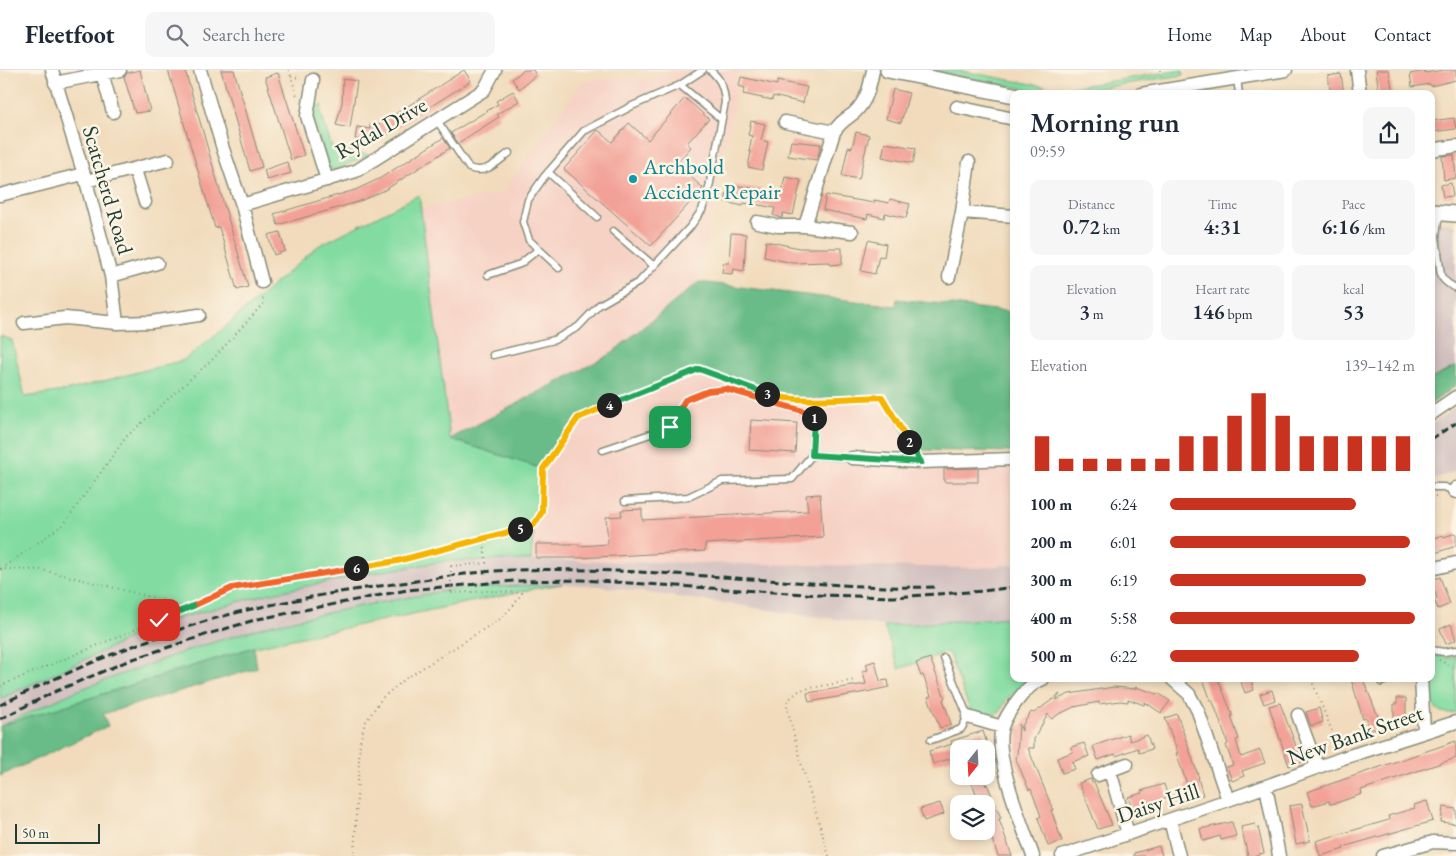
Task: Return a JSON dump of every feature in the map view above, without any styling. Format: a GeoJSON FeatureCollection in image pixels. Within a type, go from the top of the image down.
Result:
{"type":"FeatureCollection","features":[{"type":"Feature","properties":{"kind":"street","name":"Scatcherd Road"},"geometry":{"type":"LineString","coordinates":[[52,70],[85,177],[111,276],[117,323]]}},
{"type":"Feature","properties":{"kind":"street"},"geometry":{"type":"LineString","coordinates":[[55,83],[120,70]]}},
{"type":"Feature","properties":{"kind":"street"},"geometry":{"type":"LineString","coordinates":[[200,70],[242,205],[262,282]]}},
{"type":"Feature","properties":{"kind":"street","name":"Rydal Drive"},"geometry":{"type":"LineString","coordinates":[[242,205],[356,171],[484,90],[495,70]]}},
{"type":"Feature","properties":{"kind":"street"},"geometry":{"type":"LineString","coordinates":[[805,226],[834,132],[843,120],[863,102],[874,70]]}},
{"type":"Feature","properties":{"kind":"street"},"geometry":{"type":"LineString","coordinates":[[888,70],[1010,94]]}},
{"type":"Feature","properties":{"kind":"street"},"geometry":{"type":"LineString","coordinates":[[1174,90],[1286,70]]}},
{"type":"Feature","properties":{"kind":"street"},"geometry":{"type":"LineString","coordinates":[[1357,70],[1360,90]]}},
{"type":"Feature","properties":{"kind":"street"},"geometry":{"type":"LineString","coordinates":[[102,73],[113,112]]}},
{"type":"Feature","properties":{"kind":"street"},"geometry":{"type":"LineString","coordinates":[[313,80],[307,116],[327,180]]}},
{"type":"Feature","properties":{"kind":"street"},"geometry":{"type":"LineString","coordinates":[[957,107],[1010,118]]}},
{"type":"Feature","properties":{"kind":"street"},"geometry":{"type":"LineString","coordinates":[[785,122],[834,132]]}},
{"type":"Feature","properties":{"kind":"street"},"geometry":{"type":"LineString","coordinates":[[1435,149],[1456,146]]}},
{"type":"Feature","properties":{"kind":"street"},"geometry":{"type":"LineString","coordinates":[[0,195],[85,177],[135,170],[168,160]]}},
{"type":"Feature","properties":{"kind":"street"},"geometry":{"type":"LineString","coordinates":[[949,277],[962,212],[969,162]]}},
{"type":"Feature","properties":{"kind":"street"},"geometry":{"type":"LineString","coordinates":[[135,170],[146,202]]}},
{"type":"Feature","properties":{"kind":"street"},"geometry":{"type":"LineString","coordinates":[[962,212],[1010,216]]}},
{"type":"Feature","properties":{"kind":"street"},"geometry":{"type":"LineString","coordinates":[[1435,212],[1456,214]]}},
{"type":"Feature","properties":{"kind":"street"},"geometry":{"type":"LineString","coordinates":[[757,222],[778,226],[805,226],[852,232]]}},
{"type":"Feature","properties":{"kind":"street"},"geometry":{"type":"LineString","coordinates":[[111,276],[157,263]]}},
{"type":"Feature","properties":{"kind":"street"},"geometry":{"type":"LineString","coordinates":[[24,323],[65,318],[117,323],[151,322],[199,315]]}},
{"type":"Feature","properties":{"kind":"street"},"geometry":{"type":"LineString","coordinates":[[1435,411],[1456,397]]}},
{"type":"Feature","properties":{"kind":"street"},"geometry":{"type":"LineString","coordinates":[[852,458],[921,462],[1010,459]]}},
{"type":"Feature","properties":{"kind":"street"},"geometry":{"type":"LineString","coordinates":[[1435,568],[1456,563]]}},
{"type":"Feature","properties":{"kind":"street"},"geometry":{"type":"LineString","coordinates":[[1033,856],[1002,764],[999,744],[1002,727],[1009,713],[1022,695],[1037,682]]}},
{"type":"Feature","properties":{"kind":"street"},"geometry":{"type":"LineString","coordinates":[[1180,682],[1198,710],[1228,800]]}},
{"type":"Feature","properties":{"kind":"street"},"geometry":{"type":"LineString","coordinates":[[1420,682],[1424,732]]}},
{"type":"Feature","properties":{"kind":"street"},"geometry":{"type":"LineString","coordinates":[[1298,715],[1317,767]]}},
{"type":"Feature","properties":{"kind":"street"},"geometry":{"type":"LineString","coordinates":[[968,717],[1002,727]]}},
{"type":"Feature","properties":{"kind":"street","name":"New Bank Street"},"geometry":{"type":"LineString","coordinates":[[1266,786],[1343,758],[1456,722]]}},
{"type":"Feature","properties":{"kind":"street"},"geometry":{"type":"LineString","coordinates":[[1126,764],[1104,773],[1128,834]]}},
{"type":"Feature","properties":{"kind":"street"},"geometry":{"type":"LineString","coordinates":[[1266,786],[1279,856]]}},
{"type":"Feature","properties":{"kind":"street","name":"Daisy Hill"},"geometry":{"type":"LineString","coordinates":[[1062,856],[1083,852],[1128,834],[1266,786]]}},
{"type":"Feature","properties":{"kind":"street"},"geometry":{"type":"LineString","coordinates":[[1170,820],[1179,856]]}},
{"type":"Feature","properties":{"kind":"street"},"geometry":{"type":"LineString","coordinates":[[1383,856],[1433,842],[1456,843]]}},
{"type":"Feature","properties":{"kind":"lane"},"geometry":{"type":"LineString","coordinates":[[559,268],[529,240],[523,222],[528,200],[548,172],[584,131],[632,106],[680,85],[703,70]]}},
{"type":"Feature","properties":{"kind":"lane"},"geometry":{"type":"LineString","coordinates":[[493,355],[554,340],[578,327],[599,305],[640,282],[690,228],[702,210],[709,188],[725,102],[725,90],[719,78],[710,70]]}},
{"type":"Feature","properties":{"kind":"lane"},"geometry":{"type":"LineString","coordinates":[[1237,78],[1239,90]]}},
{"type":"Feature","properties":{"kind":"lane"},"geometry":{"type":"LineString","coordinates":[[680,85],[722,119]]}},
{"type":"Feature","properties":{"kind":"lane"},"geometry":{"type":"LineString","coordinates":[[436,119],[469,168],[476,171],[486,170],[509,153]]}},
{"type":"Feature","properties":{"kind":"lane"},"geometry":{"type":"LineString","coordinates":[[548,172],[597,217]]}},
{"type":"Feature","properties":{"kind":"lane"},"geometry":{"type":"LineString","coordinates":[[1435,212],[1441,276],[1450,286],[1456,288]]}},
{"type":"Feature","properties":{"kind":"lane"},"geometry":{"type":"LineString","coordinates":[[614,231],[654,266]]}},
{"type":"Feature","properties":{"kind":"lane"},"geometry":{"type":"LineString","coordinates":[[488,275],[520,264],[538,249]]}},
{"type":"Feature","properties":{"kind":"lane"},"geometry":{"type":"LineString","coordinates":[[602,450],[670,427],[685,400],[708,391],[726,389],[814,414],[812,455],[792,479],[722,481],[688,497],[625,501]]}},
{"type":"Feature","properties":{"kind":"lane"},"geometry":{"type":"LineString","coordinates":[[812,455],[852,458]]}},
{"type":"Feature","properties":{"kind":"lane"},"geometry":{"type":"LineString","coordinates":[[1435,487],[1455,490]]}},
{"type":"Feature","properties":{"kind":"lane"},"geometry":{"type":"LineString","coordinates":[[1435,651],[1444,652],[1456,650]]}},
{"type":"Feature","properties":{"kind":"lane"},"geometry":{"type":"LineString","coordinates":[[931,740],[961,729],[968,717],[944,658]]}},
{"type":"Feature","properties":{"kind":"path"},"geometry":{"type":"LineString","coordinates":[[289,70],[302,111],[307,116]]}},
{"type":"Feature","properties":{"kind":"path"},"geometry":{"type":"LineString","coordinates":[[0,569],[64,524],[126,437],[213,359],[263,304],[262,282]]}},
{"type":"Feature","properties":{"kind":"path"},"geometry":{"type":"LineString","coordinates":[[0,686],[232,588],[397,561],[534,525],[542,512],[543,469],[578,418],[699,369],[735,382]]}},
{"type":"Feature","properties":{"kind":"path"},"geometry":{"type":"LineString","coordinates":[[793,399],[882,397],[921,462]]}},
{"type":"Feature","properties":{"kind":"path"},"geometry":{"type":"LineString","coordinates":[[354,856],[360,742],[365,723],[382,698],[405,679],[500,619],[514,606],[522,594],[488,591],[452,593],[451,566],[486,563],[484,538]]}},
{"type":"Feature","properties":{"kind":"path"},"geometry":{"type":"LineString","coordinates":[[0,569],[43,570],[159,599],[187,608]]}},
{"type":"Feature","properties":{"kind":"path"},"geometry":{"type":"LineString","coordinates":[[1436,658],[1456,669]]}},
{"type":"Feature","properties":{"kind":"path"},"geometry":{"type":"LineString","coordinates":[[829,856],[801,763],[787,708],[788,700],[800,690],[856,680]]}},
{"type":"Feature","properties":{"kind":"path"},"geometry":{"type":"LineString","coordinates":[[1313,682],[1343,758]]}},
{"type":"Feature","properties":{"kind":"shaded area"},"geometry":{"type":"Polygon","coordinates":[[[670,70],[740,70],[699,282],[609,355],[450,439],[420,209],[502,193],[583,81],[667,76],[670,70]]]}},
{"type":"Feature","properties":{"kind":"shaded area"},"geometry":{"type":"Polygon","coordinates":[[[1435,221],[1456,225],[1456,366],[1435,377],[1435,221]]]}},
{"type":"Feature","properties":{"kind":"shaded area"},"geometry":{"type":"Polygon","coordinates":[[[699,369],[779,398],[882,397],[914,450],[915,467],[1010,466],[1010,564],[980,568],[531,560],[534,525],[542,512],[543,469],[578,418],[699,369]]]}},
{"type":"Feature","properties":{"kind":"shaded area"},"geometry":{"type":"Polygon","coordinates":[[[1456,407],[1456,471],[1435,479],[1435,422],[1456,407]]]}},
{"type":"Feature","properties":{"kind":"shaded area"},"geometry":{"type":"Polygon","coordinates":[[[531,560],[980,568],[1010,564],[1010,617],[884,626],[599,586],[562,584],[455,589],[270,625],[188,650],[76,691],[0,725],[0,699],[165,622],[267,594],[372,573],[447,561],[531,560]]]}},
{"type":"Feature","properties":{"kind":"green space"},"geometry":{"type":"Polygon","coordinates":[[[927,70],[955,70],[1060,89],[1182,70],[1183,75],[1086,90],[1031,90],[927,70]]]}},
{"type":"Feature","properties":{"kind":"green space"},"geometry":{"type":"Polygon","coordinates":[[[322,105],[321,113],[332,148],[370,155],[336,169],[329,169],[312,114],[314,107],[322,105]]]}},
{"type":"Feature","properties":{"kind":"green space"},"geometry":{"type":"Polygon","coordinates":[[[419,195],[450,439],[543,469],[542,512],[534,525],[531,560],[447,561],[372,573],[267,594],[165,622],[0,699],[0,336],[12,340],[25,397],[69,390],[184,360],[224,328],[318,246],[419,195]]]}},
{"type":"Feature","properties":{"kind":"green space"},"geometry":{"type":"Polygon","coordinates":[[[699,282],[896,306],[897,299],[1010,312],[1010,452],[914,450],[882,397],[779,398],[699,369],[578,418],[543,469],[450,439],[609,355],[699,282]]]}},
{"type":"Feature","properties":{"kind":"green space"},"geometry":{"type":"Polygon","coordinates":[[[1456,366],[1456,385],[1435,401],[1435,377],[1456,366]]]}},
{"type":"Feature","properties":{"kind":"green space"},"geometry":{"type":"Polygon","coordinates":[[[562,584],[254,647],[0,726],[76,691],[188,650],[270,625],[455,589],[562,584]]]}},
{"type":"Feature","properties":{"kind":"green space"},"geometry":{"type":"Polygon","coordinates":[[[1010,617],[1010,682],[1027,682],[1007,699],[1000,712],[995,715],[991,716],[970,710],[948,652],[899,669],[884,626],[1010,617]]]}},
{"type":"Feature","properties":{"kind":"green space"},"geometry":{"type":"Polygon","coordinates":[[[254,647],[257,668],[103,714],[108,726],[0,776],[0,726],[254,647]]]}},
{"type":"Feature","properties":{"kind":"green space"},"geometry":{"type":"Polygon","coordinates":[[[1435,655],[1448,658],[1456,656],[1456,712],[1448,713],[1437,709],[1430,699],[1429,682],[1435,682],[1435,655]]]}},
{"type":"Feature","properties":{"kind":"building"},"geometry":{"type":"Polygon","coordinates":[[[140,70],[150,111],[135,113],[124,77],[127,73],[140,70]]]}},
{"type":"Feature","properties":{"kind":"building"},"geometry":{"type":"Polygon","coordinates":[[[168,70],[185,70],[248,287],[237,290],[219,227],[215,228],[168,70]]]}},
{"type":"Feature","properties":{"kind":"building"},"geometry":{"type":"Polygon","coordinates":[[[221,70],[234,70],[262,167],[250,171],[221,70]]]}},
{"type":"Feature","properties":{"kind":"building"},"geometry":{"type":"Polygon","coordinates":[[[464,70],[471,81],[379,139],[376,139],[375,142],[355,139],[357,127],[370,129],[370,125],[377,126],[464,70]]]}},
{"type":"Feature","properties":{"kind":"building"},"geometry":{"type":"Polygon","coordinates":[[[524,70],[533,70],[536,75],[519,89],[512,79],[524,70]]]}},
{"type":"Feature","properties":{"kind":"building"},"geometry":{"type":"Polygon","coordinates":[[[1376,70],[1389,70],[1392,90],[1378,90],[1376,70]]]}},
{"type":"Feature","properties":{"kind":"building"},"geometry":{"type":"Polygon","coordinates":[[[1456,70],[1456,80],[1431,86],[1430,84],[1412,87],[1410,74],[1456,70]]]}},
{"type":"Feature","properties":{"kind":"building"},"geometry":{"type":"Polygon","coordinates":[[[278,73],[304,155],[291,160],[265,77],[278,73]]]}},
{"type":"Feature","properties":{"kind":"building"},"geometry":{"type":"Polygon","coordinates":[[[1341,74],[1343,90],[1330,90],[1328,76],[1341,74]]]}},
{"type":"Feature","properties":{"kind":"building"},"geometry":{"type":"Polygon","coordinates":[[[741,77],[777,85],[777,81],[807,87],[803,103],[773,96],[772,100],[743,94],[745,88],[739,86],[741,77]]]}},
{"type":"Feature","properties":{"kind":"building"},"geometry":{"type":"Polygon","coordinates":[[[343,79],[357,81],[350,128],[336,125],[342,103],[343,79]]]}},
{"type":"Feature","properties":{"kind":"building"},"geometry":{"type":"Polygon","coordinates":[[[893,89],[909,93],[901,123],[886,119],[893,89]]]}},
{"type":"Feature","properties":{"kind":"building"},"geometry":{"type":"Polygon","coordinates":[[[513,91],[519,101],[497,114],[499,117],[458,143],[451,133],[498,104],[496,101],[513,91]]]}},
{"type":"Feature","properties":{"kind":"building","name":"Archbold Accident Repair"},"geometry":{"type":"Polygon","coordinates":[[[685,98],[709,119],[687,143],[691,147],[676,164],[703,188],[651,246],[564,169],[598,130],[612,142],[629,123],[648,140],[685,98]]]}},
{"type":"Feature","properties":{"kind":"building"},"geometry":{"type":"Polygon","coordinates":[[[1454,118],[1456,129],[1435,132],[1435,120],[1454,118]]]}},
{"type":"Feature","properties":{"kind":"building"},"geometry":{"type":"Polygon","coordinates":[[[751,121],[765,124],[761,140],[768,142],[762,170],[748,167],[752,136],[748,135],[751,121]]]}},
{"type":"Feature","properties":{"kind":"building"},"geometry":{"type":"Polygon","coordinates":[[[856,132],[869,135],[859,179],[842,176],[848,147],[852,148],[856,132]]]}},
{"type":"Feature","properties":{"kind":"building"},"geometry":{"type":"Polygon","coordinates":[[[443,138],[450,148],[385,190],[358,202],[278,225],[274,214],[355,190],[379,179],[443,138]]]}},
{"type":"Feature","properties":{"kind":"building"},"geometry":{"type":"Polygon","coordinates":[[[791,141],[821,144],[817,160],[788,156],[791,141]]]}},
{"type":"Feature","properties":{"kind":"building"},"geometry":{"type":"Polygon","coordinates":[[[885,143],[916,148],[913,163],[882,157],[885,143]]]}},
{"type":"Feature","properties":{"kind":"building"},"geometry":{"type":"Polygon","coordinates":[[[1454,155],[1456,178],[1444,180],[1442,156],[1454,155]]]}},
{"type":"Feature","properties":{"kind":"building"},"geometry":{"type":"Polygon","coordinates":[[[287,162],[291,173],[267,180],[264,170],[287,162]]]}},
{"type":"Feature","properties":{"kind":"building"},"geometry":{"type":"Polygon","coordinates":[[[785,177],[801,180],[793,215],[783,213],[782,218],[773,215],[775,208],[744,203],[743,206],[725,202],[728,187],[733,188],[733,185],[764,190],[763,193],[781,197],[785,177]]]}},
{"type":"Feature","properties":{"kind":"building"},"geometry":{"type":"Polygon","coordinates":[[[1451,183],[1453,196],[1443,197],[1441,185],[1451,183]]]}},
{"type":"Feature","properties":{"kind":"building"},"geometry":{"type":"Polygon","coordinates":[[[826,195],[874,203],[874,200],[889,203],[890,199],[910,204],[906,218],[885,213],[884,218],[868,214],[867,219],[823,210],[826,195]]]}},
{"type":"Feature","properties":{"kind":"building"},"geometry":{"type":"Polygon","coordinates":[[[280,232],[285,251],[274,255],[268,235],[280,232]]]}},
{"type":"Feature","properties":{"kind":"building"},"geometry":{"type":"Polygon","coordinates":[[[731,233],[746,234],[744,271],[733,269],[732,274],[722,273],[723,263],[729,263],[731,233]]]}},
{"type":"Feature","properties":{"kind":"building"},"geometry":{"type":"Polygon","coordinates":[[[868,240],[886,244],[884,257],[879,256],[875,274],[861,271],[868,240]]]}},
{"type":"Feature","properties":{"kind":"building"},"geometry":{"type":"Polygon","coordinates":[[[766,241],[799,248],[842,248],[842,264],[830,265],[830,262],[793,263],[764,257],[766,241]]]}},
{"type":"Feature","properties":{"kind":"building"},"geometry":{"type":"Polygon","coordinates":[[[751,420],[797,423],[795,453],[749,450],[751,420]]]}},
{"type":"Feature","properties":{"kind":"building"},"geometry":{"type":"Polygon","coordinates":[[[978,468],[978,482],[944,482],[944,469],[978,468]]]}},
{"type":"Feature","properties":{"kind":"building"},"geometry":{"type":"Polygon","coordinates":[[[820,494],[823,537],[705,544],[705,551],[579,558],[536,558],[536,544],[579,544],[579,546],[608,544],[606,517],[622,516],[621,510],[642,509],[642,520],[808,511],[806,495],[820,494]]]}},
{"type":"Feature","properties":{"kind":"building"},"geometry":{"type":"Polygon","coordinates":[[[1456,533],[1456,546],[1435,553],[1435,538],[1443,535],[1444,537],[1456,533]]]}},
{"type":"Feature","properties":{"kind":"building"},"geometry":{"type":"Polygon","coordinates":[[[1440,577],[1450,604],[1438,609],[1435,602],[1437,599],[1435,579],[1440,577]]]}},
{"type":"Feature","properties":{"kind":"building"},"geometry":{"type":"Polygon","coordinates":[[[1451,624],[1456,640],[1446,644],[1440,629],[1451,624]]]}},
{"type":"Feature","properties":{"kind":"building"},"geometry":{"type":"Polygon","coordinates":[[[930,658],[945,698],[943,699],[951,724],[940,728],[928,697],[931,696],[916,663],[930,658]]]}},
{"type":"Feature","properties":{"kind":"building"},"geometry":{"type":"Polygon","coordinates":[[[875,661],[880,681],[888,680],[889,687],[809,702],[807,693],[866,684],[863,671],[868,670],[866,664],[875,661]]]}},
{"type":"Feature","properties":{"kind":"building"},"geometry":{"type":"Polygon","coordinates":[[[1204,682],[1219,682],[1233,716],[1231,716],[1239,739],[1236,740],[1241,757],[1260,750],[1265,763],[1242,771],[1244,776],[1232,781],[1227,767],[1233,765],[1226,745],[1228,744],[1215,707],[1204,682]]]}},
{"type":"Feature","properties":{"kind":"building"},"geometry":{"type":"Polygon","coordinates":[[[1241,682],[1252,682],[1254,690],[1245,693],[1241,682]]]}},
{"type":"Feature","properties":{"kind":"building"},"geometry":{"type":"Polygon","coordinates":[[[1352,682],[1364,682],[1383,729],[1367,729],[1367,718],[1363,719],[1352,682]]]}},
{"type":"Feature","properties":{"kind":"building"},"geometry":{"type":"Polygon","coordinates":[[[1114,687],[1135,689],[1136,687],[1158,693],[1170,701],[1161,713],[1145,702],[1144,705],[1128,699],[1128,702],[1120,701],[1099,704],[1099,702],[1074,707],[1052,719],[1048,714],[1034,739],[1034,748],[1028,748],[1053,810],[1051,810],[1062,841],[1048,846],[1038,818],[1041,816],[1031,789],[1029,790],[1015,757],[1017,756],[1019,724],[1022,731],[1022,726],[1031,712],[1034,713],[1060,694],[1056,700],[1069,694],[1114,687]]]}},
{"type":"Feature","properties":{"kind":"building"},"geometry":{"type":"Polygon","coordinates":[[[1272,690],[1275,700],[1264,704],[1260,694],[1272,690]]]}},
{"type":"Feature","properties":{"kind":"building"},"geometry":{"type":"Polygon","coordinates":[[[1397,698],[1406,698],[1406,721],[1394,721],[1394,704],[1397,704],[1397,698]]]}},
{"type":"Feature","properties":{"kind":"building"},"geometry":{"type":"Polygon","coordinates":[[[1280,703],[1302,762],[1289,766],[1269,706],[1280,703]]]}},
{"type":"Feature","properties":{"kind":"building"},"geometry":{"type":"Polygon","coordinates":[[[1319,708],[1323,722],[1311,726],[1306,712],[1319,708]]]}},
{"type":"Feature","properties":{"kind":"building"},"geometry":{"type":"Polygon","coordinates":[[[1177,714],[1203,795],[1189,799],[1185,785],[1187,784],[1176,753],[1178,753],[1165,718],[1177,714]]]}},
{"type":"Feature","properties":{"kind":"building"},"geometry":{"type":"Polygon","coordinates":[[[983,731],[986,740],[954,740],[983,731]]]}},
{"type":"Feature","properties":{"kind":"building"},"geometry":{"type":"Polygon","coordinates":[[[1128,734],[1130,741],[1147,735],[1152,749],[1139,753],[1138,748],[1098,760],[1093,746],[1128,734]]]}},
{"type":"Feature","properties":{"kind":"building"},"geometry":{"type":"Polygon","coordinates":[[[1456,741],[1456,758],[1361,790],[1362,794],[1336,803],[1330,804],[1329,801],[1312,806],[1307,792],[1456,741]]]}},
{"type":"Feature","properties":{"kind":"building"},"geometry":{"type":"Polygon","coordinates":[[[1084,743],[1089,756],[1072,762],[1075,769],[1062,773],[1057,758],[1073,752],[1071,747],[1084,743]]]}},
{"type":"Feature","properties":{"kind":"building"},"geometry":{"type":"Polygon","coordinates":[[[950,745],[950,759],[933,764],[929,751],[950,745]]]}},
{"type":"Feature","properties":{"kind":"building"},"geometry":{"type":"Polygon","coordinates":[[[1091,779],[1112,825],[1098,829],[1079,783],[1091,779]]]}},
{"type":"Feature","properties":{"kind":"building"},"geometry":{"type":"Polygon","coordinates":[[[1164,784],[1168,797],[1132,809],[1128,797],[1164,784]]]}},
{"type":"Feature","properties":{"kind":"building"},"geometry":{"type":"Polygon","coordinates":[[[973,785],[987,785],[992,795],[977,795],[973,785]]]}},
{"type":"Feature","properties":{"kind":"building"},"geometry":{"type":"Polygon","coordinates":[[[1427,801],[1433,821],[1343,847],[1344,849],[1320,856],[1316,841],[1389,820],[1388,816],[1415,808],[1414,805],[1427,801]]]}},
{"type":"Feature","properties":{"kind":"building"},"geometry":{"type":"Polygon","coordinates":[[[940,803],[944,814],[924,821],[920,809],[940,803]]]}},
{"type":"Feature","properties":{"kind":"building"},"geometry":{"type":"Polygon","coordinates":[[[995,803],[1012,856],[998,856],[992,840],[995,840],[995,803]]]}},
{"type":"Feature","properties":{"kind":"building"},"geometry":{"type":"Polygon","coordinates":[[[1302,804],[1310,841],[1296,844],[1289,806],[1302,804]]]}},
{"type":"Feature","properties":{"kind":"building"},"geometry":{"type":"Polygon","coordinates":[[[1443,807],[1456,809],[1456,824],[1441,822],[1443,807]]]}},
{"type":"Feature","properties":{"kind":"building"},"geometry":{"type":"Polygon","coordinates":[[[1232,822],[1236,836],[1221,840],[1220,836],[1203,841],[1200,829],[1232,822]]]}},
{"type":"Feature","properties":{"kind":"building"},"geometry":{"type":"Polygon","coordinates":[[[1255,824],[1256,828],[1258,827],[1264,853],[1259,854],[1259,856],[1248,856],[1241,827],[1255,824]]]}},
{"type":"Feature","properties":{"kind":"building"},"geometry":{"type":"Polygon","coordinates":[[[1159,846],[1162,856],[1134,856],[1134,853],[1159,846]]]}},
{"type":"Feature","properties":{"kind":"railway"},"geometry":{"type":"LineString","coordinates":[[1435,436],[1456,423]]}},
{"type":"Feature","properties":{"kind":"railway"},"geometry":{"type":"LineString","coordinates":[[0,705],[90,663],[183,628],[247,610],[308,598],[461,574],[514,570],[597,570],[862,586],[938,587]]}},
{"type":"Feature","properties":{"kind":"railway"},"geometry":{"type":"LineString","coordinates":[[0,719],[54,692],[130,660],[208,634],[258,619],[407,590],[514,581],[583,580],[819,595],[893,597],[1010,588]]}},
{"type":"Feature","properties":{"kind":"place","name":"Archbold Accident Repair"},"geometry":{"type":"Point","coordinates":[633,179]}},
{"type":"Feature","properties":{"kind":"route"},"geometry":{"type":"LineString","coordinates":[[159,620],[232,588],[397,561],[534,525],[542,512],[543,469],[578,418],[648,388],[699,369],[779,398],[882,397],[921,462],[812,455],[814,414],[726,389],[708,391],[685,400],[670,427]]}}]}
